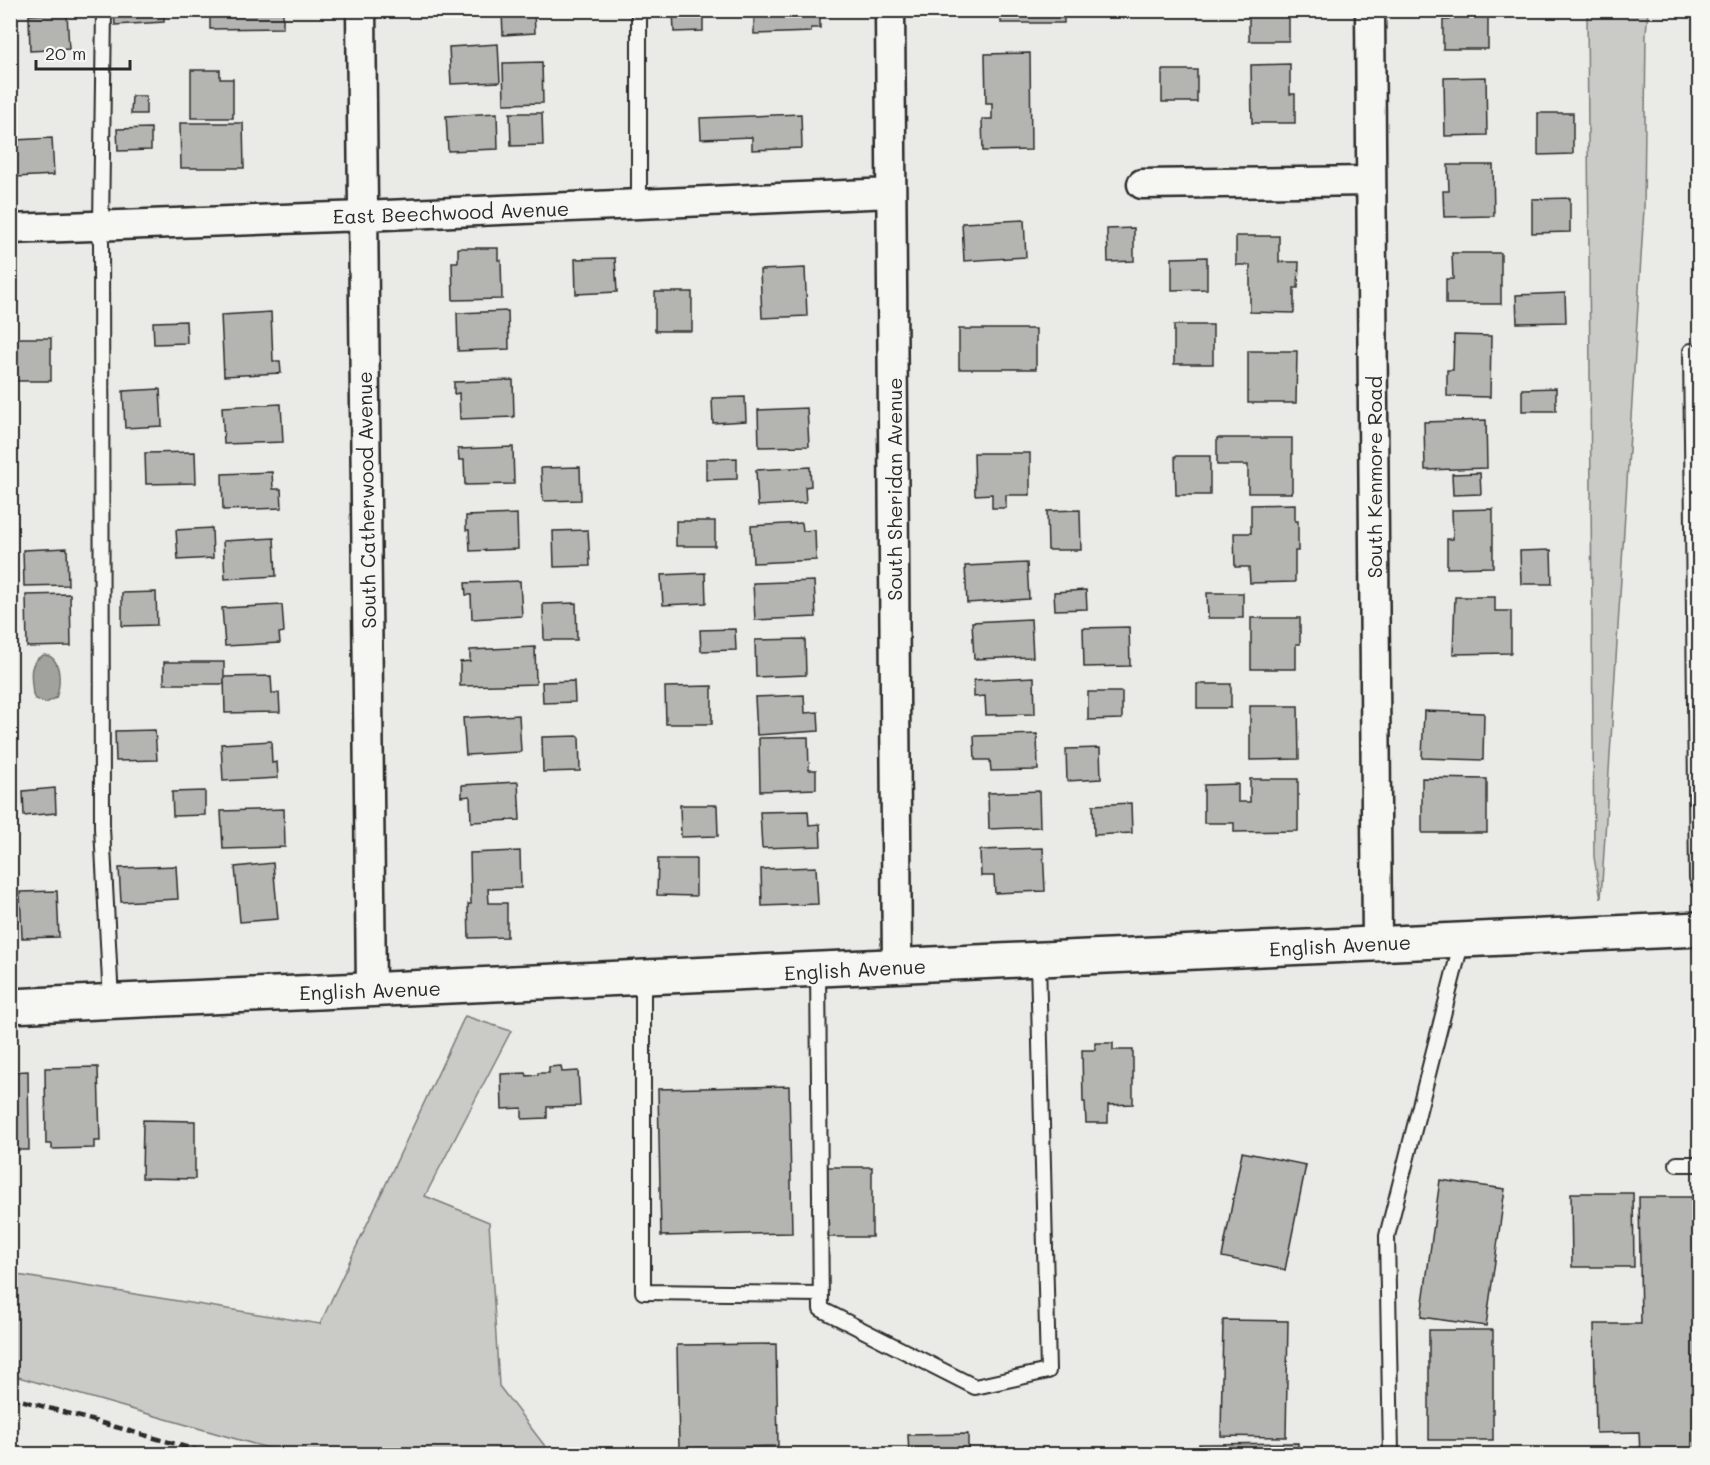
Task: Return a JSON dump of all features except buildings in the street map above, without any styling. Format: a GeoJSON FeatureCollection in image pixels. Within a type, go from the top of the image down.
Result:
{"type":"FeatureCollection","features":[{"type":"Feature","properties":{"kind":"street","name":"South Catherwood Avenue"},"geometry":{"type":"LineString","coordinates":[[361,10],[371,990]]}},
{"type":"Feature","properties":{"kind":"street","name":"South Sheridan Avenue"},"geometry":{"type":"LineString","coordinates":[[890,10],[897,967]]}},
{"type":"Feature","properties":{"kind":"street","name":"South Kenmore Road"},"geometry":{"type":"LineString","coordinates":[[1370,10],[1377,943]]}},
{"type":"Feature","properties":{"kind":"street"},"geometry":{"type":"LineString","coordinates":[[1142,184],[1371,182]]}},
{"type":"Feature","properties":{"kind":"street","name":"East Beechwood Avenue"},"geometry":{"type":"LineString","coordinates":[[10,229],[891,193]]}},
{"type":"Feature","properties":{"kind":"street","name":"English Avenue"},"geometry":{"type":"LineString","coordinates":[[10,1006],[1700,929]]}},
{"type":"Feature","properties":{"kind":"lane"},"geometry":{"type":"LineString","coordinates":[[639,10],[639,204]]}},
{"type":"Feature","properties":{"kind":"lane"},"geometry":{"type":"LineString","coordinates":[[104,12],[101,225],[101,816],[111,1001]]}},
{"type":"Feature","properties":{"kind":"lane"},"geometry":{"type":"LineString","coordinates":[[1691,351],[1697,878],[1700,885]]}},
{"type":"Feature","properties":{"kind":"lane"},"geometry":{"type":"LineString","coordinates":[[1391,1455],[1387,1236],[1462,940]]}},
{"type":"Feature","properties":{"kind":"lane"},"geometry":{"type":"LineString","coordinates":[[818,970],[821,1309],[975,1387],[1048,1371],[1038,960]]}},
{"type":"Feature","properties":{"kind":"lane"},"geometry":{"type":"LineString","coordinates":[[643,978],[643,1292],[821,1294]]}},
{"type":"Feature","properties":{"kind":"lane"},"geometry":{"type":"LineString","coordinates":[[1677,1164],[1700,1164]]}},
{"type":"Feature","properties":{"kind":"shaded area"},"geometry":{"type":"Polygon","coordinates":[[[1587,11],[1648,11],[1644,209],[1601,899],[1594,857],[1587,11]]]}},
{"type":"Feature","properties":{"kind":"shaded area"},"geometry":{"type":"Polygon","coordinates":[[[44,655],[54,660],[59,672],[56,698],[46,703],[35,699],[31,678],[32,667],[38,658],[44,655]]]}},
{"type":"Feature","properties":{"kind":"shaded area"},"geometry":{"type":"Polygon","coordinates":[[[465,1016],[511,1031],[425,1196],[489,1222],[499,1386],[551,1454],[289,1454],[11,1375],[11,1274],[320,1324],[465,1016]]]}},
{"type":"Feature","properties":{"kind":"railway"},"geometry":{"type":"LineString","coordinates":[[10,1397],[211,1454]]}}]}
